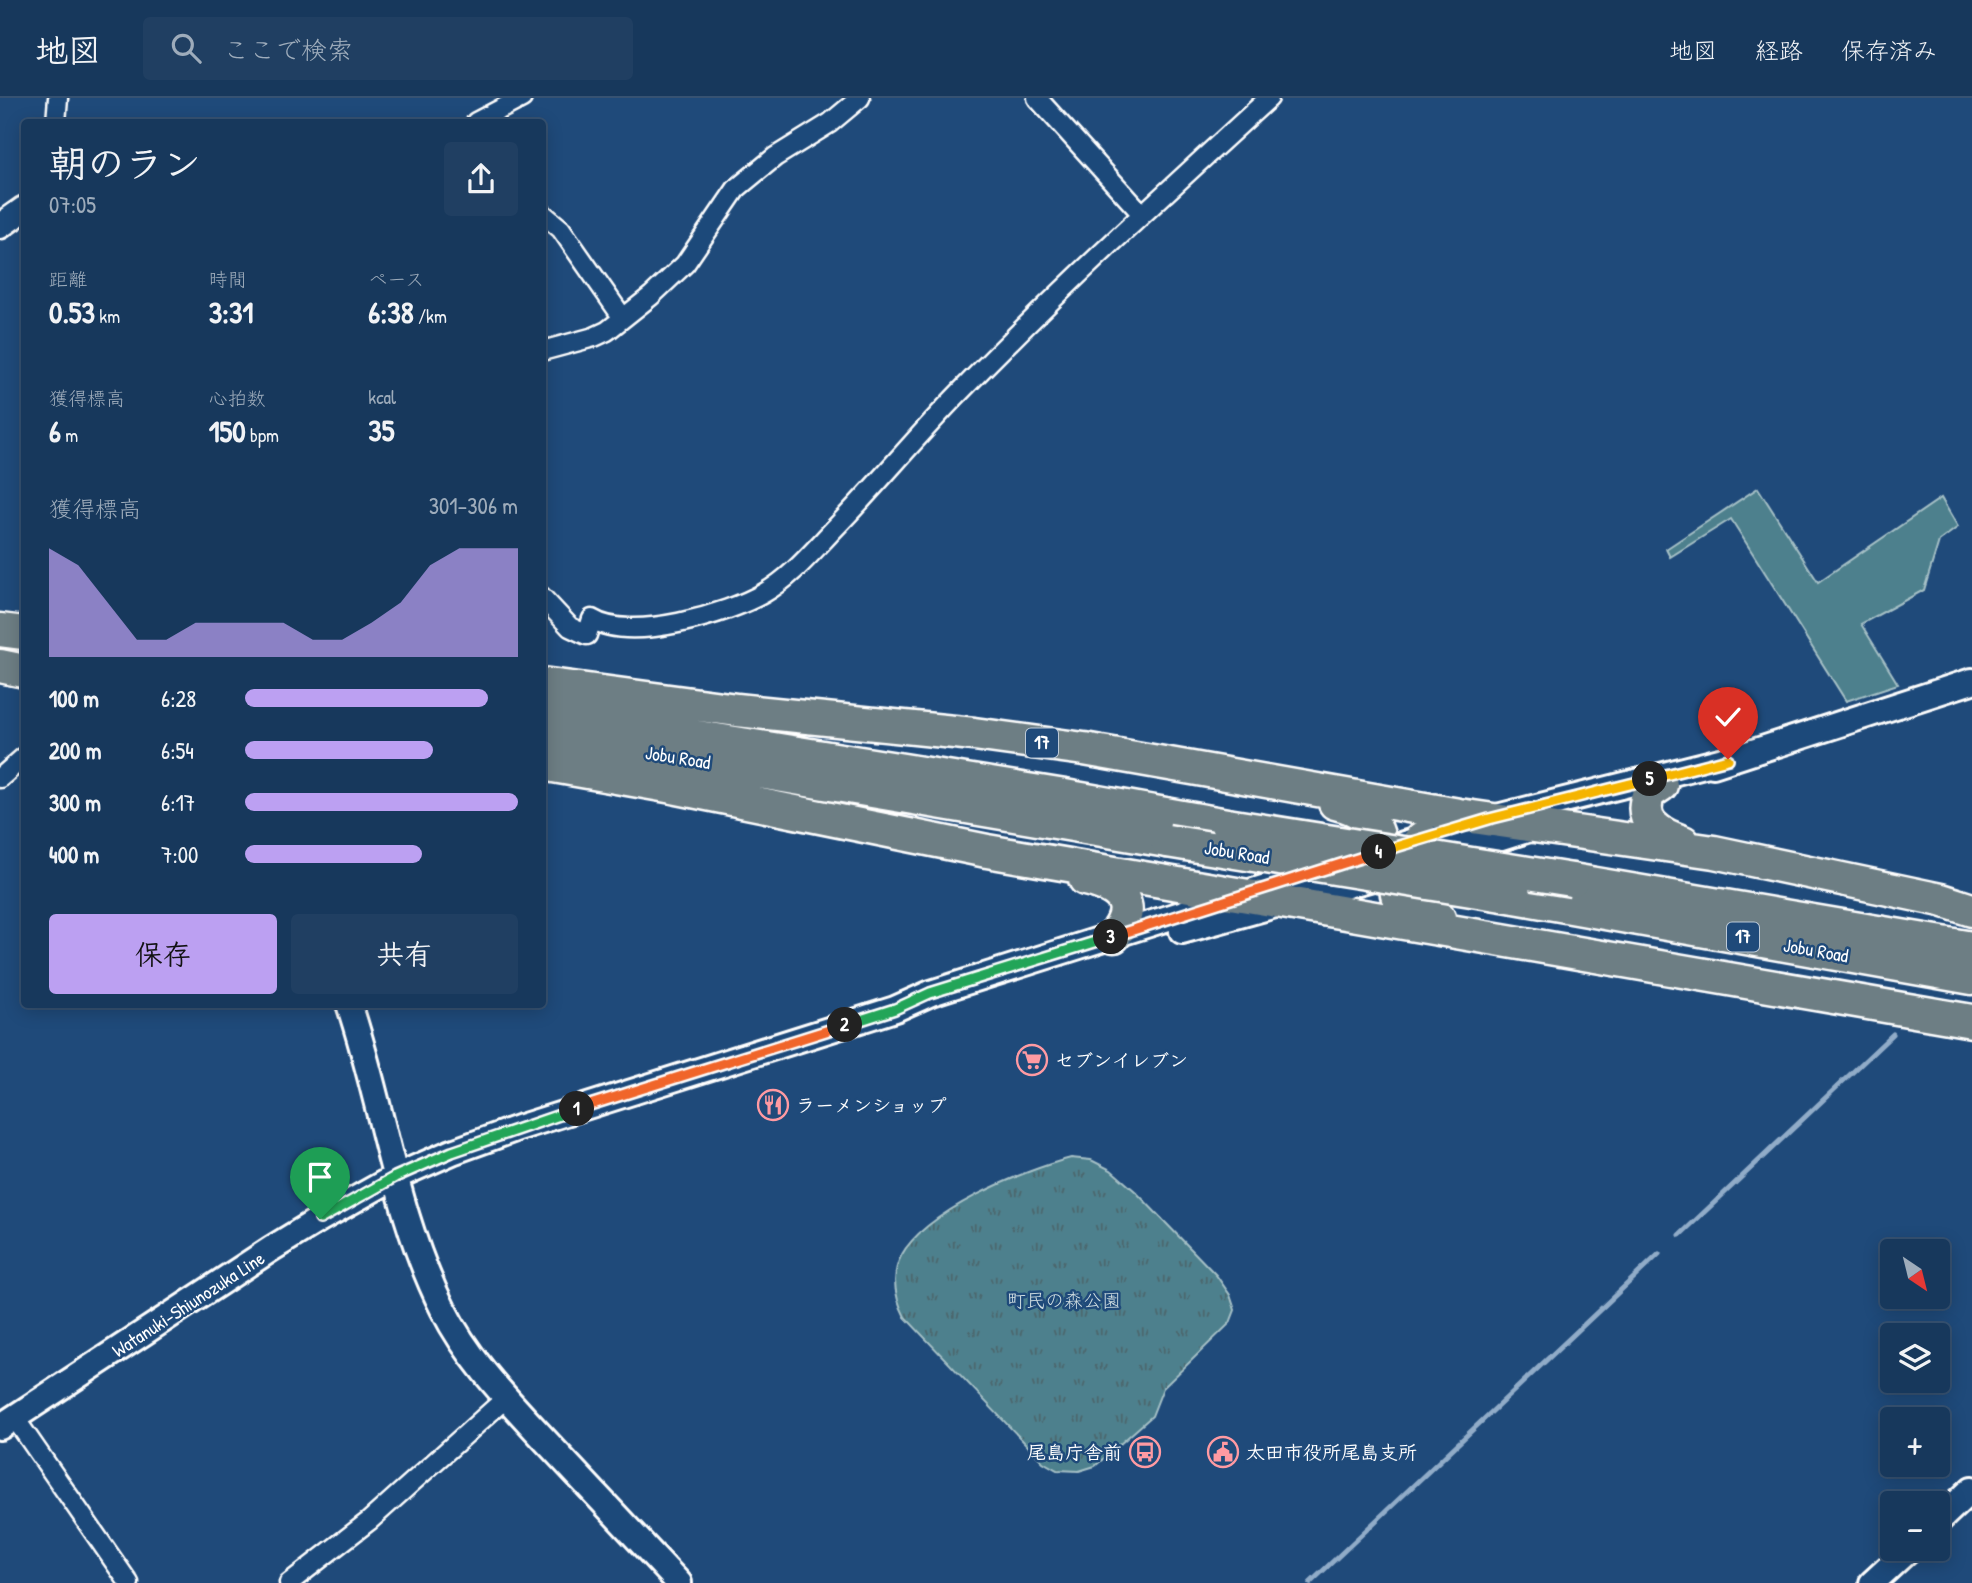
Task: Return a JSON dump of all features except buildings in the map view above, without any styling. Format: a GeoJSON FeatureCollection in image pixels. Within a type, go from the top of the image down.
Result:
{"type":"FeatureCollection","features":[{"type":"Feature","properties":{"kind":"highway"},"geometry":{"type":"LineString","coordinates":[[0,630],[21,633]]}},
{"type":"Feature","properties":{"kind":"highway"},"geometry":{"type":"LineString","coordinates":[[0,660],[21,663]]}},
{"type":"Feature","properties":{"kind":"highway"},"geometry":{"type":"LineString","coordinates":[[0,666],[21,670]]}},
{"type":"Feature","properties":{"kind":"highway","name":"17"},"geometry":{"type":"LineString","coordinates":[[546,685],[737,710],[974,734],[1223,772],[1489,819],[1714,852],[1941,900],[1972,910]]}},
{"type":"Feature","properties":{"kind":"highway","name":"Jobu Road"},"geometry":{"type":"LineString","coordinates":[[546,713],[1038,791],[1227,825],[1972,948]]}},
{"type":"Feature","properties":{"kind":"highway","name":"Jobu Road"},"geometry":{"type":"LineString","coordinates":[[546,736],[1515,897],[1972,978]]}},
{"type":"Feature","properties":{"kind":"highway","name":"17"},"geometry":{"type":"LineString","coordinates":[[546,765],[673,787],[987,851],[1972,1021]]}},
{"type":"Feature","properties":{"kind":"highway"},"geometry":{"type":"LineString","coordinates":[[1223,772],[1360,811],[1377,830],[1395,878],[1397,895],[1408,909],[1499,940]]}},
{"type":"Feature","properties":{"kind":"highway"},"geometry":{"type":"LineString","coordinates":[[1661,785],[1649,793],[1646,800],[1645,814],[1652,828],[1677,840],[1714,852]]}},
{"type":"Feature","properties":{"kind":"highway"},"geometry":{"type":"LineString","coordinates":[[1353,883],[1372,863],[1388,861],[1422,838]]}},
{"type":"Feature","properties":{"kind":"highway"},"geometry":{"type":"LineString","coordinates":[[987,851],[1025,866],[1100,882],[1116,890],[1123,897],[1126,909],[1122,926],[1114,936]]}},
{"type":"Feature","properties":{"kind":"main road"},"geometry":{"type":"LineString","coordinates":[[0,226],[21,211]]}},
{"type":"Feature","properties":{"kind":"main road","name":"Watanuki-Shiunozuka Line"},"geometry":{"type":"LineString","coordinates":[[7,1422],[320,1219],[395,1177],[452,1152],[518,1128],[895,1009],[930,993],[1240,895],[1539,826],[1661,785],[1728,759],[1972,681]]}},
{"type":"Feature","properties":{"kind":"main road","name":"Watanuki-Shiunozuka Line"},"geometry":{"type":"LineString","coordinates":[[1422,838],[1728,759]]}},
{"type":"Feature","properties":{"kind":"main road","name":"Watanuki-Shiunozuka Line"},"geometry":{"type":"LineString","coordinates":[[895,1009],[934,1006],[1200,925],[1353,883]]}},
{"type":"Feature","properties":{"kind":"main road"},"geometry":{"type":"LineString","coordinates":[[350,1008],[362,1041],[395,1177],[425,1266],[457,1336],[506,1398],[679,1583]]}},
{"type":"Feature","properties":{"kind":"main road"},"geometry":{"type":"LineString","coordinates":[[1950,1510],[1972,1489]]}},
{"type":"Feature","properties":{"kind":"main road"},"geometry":{"type":"LineString","coordinates":[[1872,1583],[1896,1561]]}},
{"type":"Feature","properties":{"kind":"street"},"geometry":{"type":"LineString","coordinates":[[56,119],[58,98]]}},
{"type":"Feature","properties":{"kind":"street"},"geometry":{"type":"LineString","coordinates":[[482,119],[522,98]]}},
{"type":"Feature","properties":{"kind":"street"},"geometry":{"type":"LineString","coordinates":[[546,350],[607,331],[651,296],[685,264],[736,189],[775,157],[830,123],[860,98]]}},
{"type":"Feature","properties":{"kind":"street"},"geometry":{"type":"LineString","coordinates":[[1037,98],[1142,214]]}},
{"type":"Feature","properties":{"kind":"street"},"geometry":{"type":"LineString","coordinates":[[546,601],[570,627],[587,635],[593,619],[601,625],[634,629],[717,613],[764,593],[800,565],[959,393],[1142,214],[1269,98]]}},
{"type":"Feature","properties":{"kind":"street"},"geometry":{"type":"LineString","coordinates":[[546,216],[561,229],[623,318]]}},
{"type":"Feature","properties":{"kind":"street"},"geometry":{"type":"LineString","coordinates":[[0,778],[21,760]]}},
{"type":"Feature","properties":{"kind":"street"},"geometry":{"type":"LineString","coordinates":[[289,1583],[369,1521],[506,1398]]}},
{"type":"Feature","properties":{"kind":"street"},"geometry":{"type":"LineString","coordinates":[[7,1422],[129,1583]]}},
{"type":"Feature","properties":{"kind":"green space"},"geometry":{"type":"Polygon","coordinates":[[[1758,488],[1818,582],[1941,498],[1958,527],[1939,541],[1924,590],[1861,624],[1898,684],[1846,701],[1731,519],[1670,557],[1666,549],[1758,488]]]}},
{"type":"Feature","properties":{"kind":"green space","name":"町民の森公園"},"geometry":{"type":"Polygon","coordinates":[[[1071,1158],[1091,1160],[1111,1170],[1135,1191],[1216,1275],[1230,1295],[1235,1310],[1230,1323],[1163,1388],[1152,1416],[1095,1466],[1079,1471],[1057,1470],[1043,1462],[905,1317],[897,1295],[895,1279],[901,1256],[913,1239],[931,1223],[953,1208],[1003,1182],[1071,1158]]]}},
{"type":"Feature","properties":{"kind":"waterway"},"geometry":{"type":"LineString","coordinates":[[1680,1235],[1893,1034]]}},
{"type":"Feature","properties":{"kind":"waterway"},"geometry":{"type":"LineString","coordinates":[[1310,1583],[1659,1254]]}},
{"type":"Feature","properties":{"kind":"place","name":"セブンイレブン"},"geometry":{"type":"Point","coordinates":[1032,1060]}},
{"type":"Feature","properties":{"kind":"place","name":"ラーメンショップ"},"geometry":{"type":"Point","coordinates":[773,1105]}},
{"type":"Feature","properties":{"kind":"place","name":"尾島庁舎前"},"geometry":{"type":"Point","coordinates":[1145,1452]}},
{"type":"Feature","properties":{"kind":"place","name":"太田市役所尾島支所"},"geometry":{"type":"Point","coordinates":[1223,1452]}},
{"type":"Feature","properties":{"kind":"route"},"geometry":{"type":"LineString","coordinates":[[320,1219],[395,1177],[452,1152],[641,1088],[895,1009],[930,993],[1422,838],[1728,759]]}}]}
